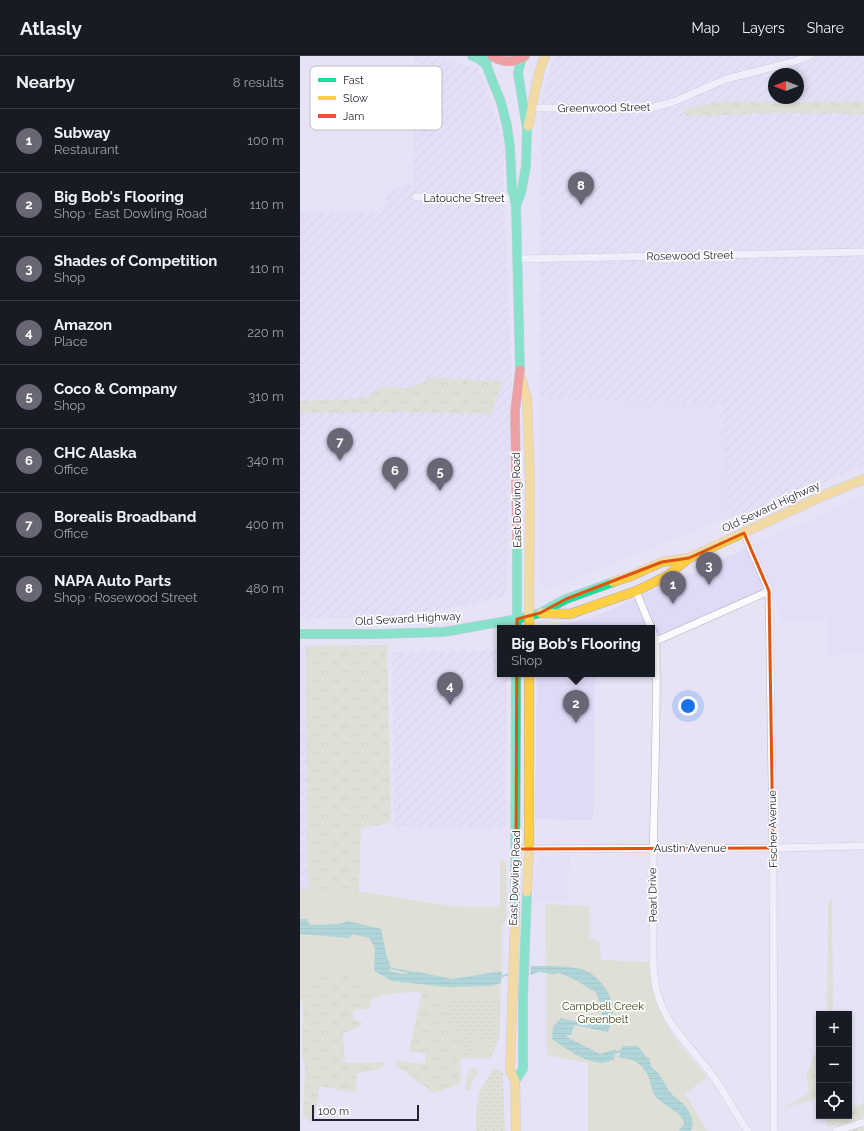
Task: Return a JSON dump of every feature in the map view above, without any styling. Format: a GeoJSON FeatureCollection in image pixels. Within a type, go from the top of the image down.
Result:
{"type":"FeatureCollection","features":[{"type":"Feature","properties":{"kind":"main road"},"geometry":{"type":"LineString","coordinates":[[472,56],[486,60]]}},
{"type":"Feature","properties":{"kind":"main road"},"geometry":{"type":"LineString","coordinates":[[492,56],[504,61],[513,61],[523,57]]}},
{"type":"Feature","properties":{"kind":"main road"},"geometry":{"type":"LineString","coordinates":[[527,129],[533,108],[539,69],[545,56]]}},
{"type":"Feature","properties":{"kind":"main road","name":"East Dowling Road"},"geometry":{"type":"LineString","coordinates":[[514,202],[521,193],[526,166],[527,129],[518,73],[523,57]]}},
{"type":"Feature","properties":{"kind":"main road","name":"East Dowling Road"},"geometry":{"type":"LineString","coordinates":[[486,60],[501,105],[509,138],[510,167],[514,202],[520,373],[515,400],[517,624]]}},
{"type":"Feature","properties":{"kind":"main road","name":"East Dowling Road"},"geometry":{"type":"LineString","coordinates":[[520,373],[527,400],[530,482],[529,625]]}},
{"type":"Feature","properties":{"kind":"main road","name":"Old Seward Highway"},"geometry":{"type":"LineString","coordinates":[[540,613],[570,614],[636,591],[667,576],[689,558],[825,495],[864,479]]}},
{"type":"Feature","properties":{"kind":"main road","name":"Old Seward Highway"},"geometry":{"type":"LineString","coordinates":[[517,624],[529,616],[540,613],[566,599],[630,576],[662,562],[689,558]]}},
{"type":"Feature","properties":{"kind":"main road","name":"Old Seward Highway"},"geometry":{"type":"LineString","coordinates":[[300,634],[444,632],[497,626]]}},
{"type":"Feature","properties":{"kind":"main road","name":"East Dowling Road"},"geometry":{"type":"LineString","coordinates":[[515,1081],[522,1069],[523,997],[516,849],[516,677]]}},
{"type":"Feature","properties":{"kind":"main road","name":"East Dowling Road"},"geometry":{"type":"LineString","coordinates":[[516,1131],[515,1081],[510,1070],[513,998],[520,945],[529,849],[529,677]]}},
{"type":"Feature","properties":{"kind":"street","name":"Greenwood Street"},"geometry":{"type":"LineString","coordinates":[[533,108],[651,108],[672,102],[726,79],[789,63],[810,56]]}},
{"type":"Feature","properties":{"kind":"street","name":"Latouche Street"},"geometry":{"type":"LineString","coordinates":[[416,197],[514,202]]}},
{"type":"Feature","properties":{"kind":"street","name":"Rosewood Street"},"geometry":{"type":"LineString","coordinates":[[517,260],[864,252]]}},
{"type":"Feature","properties":{"kind":"street","name":"Fischer Avenue"},"geometry":{"type":"LineString","coordinates":[[744,533],[769,592],[773,848],[774,1131]]}},
{"type":"Feature","properties":{"kind":"street","name":"Pearl Drive"},"geometry":{"type":"LineString","coordinates":[[636,591],[650,625]]}},
{"type":"Feature","properties":{"kind":"street"},"geometry":{"type":"LineString","coordinates":[[656,641],[769,592]]}},
{"type":"Feature","properties":{"kind":"street","name":"Pearl Drive"},"geometry":{"type":"LineString","coordinates":[[655,638],[657,671],[652,848],[654,977],[658,999],[667,1017],[683,1040],[701,1059],[748,1131]]}},
{"type":"Feature","properties":{"kind":"street","name":"Austin Avenue"},"geometry":{"type":"LineString","coordinates":[[516,849],[773,848],[864,846]]}},
{"type":"Feature","properties":{"kind":"street"},"geometry":{"type":"LineString","coordinates":[[836,1131],[864,1122]]}},
{"type":"Feature","properties":{"kind":"highlighted area"},"geometry":{"type":"Polygon","coordinates":[[[744,533],[769,591],[773,848],[516,849],[517,619],[540,613],[566,599],[662,562],[689,558],[744,533]]]}},
{"type":"Feature","properties":{"kind":"shaded area"},"geometry":{"type":"Polygon","coordinates":[[[415,56],[432,56],[479,68],[504,140],[504,200],[512,377],[506,597],[403,617],[300,619],[300,212],[382,213],[389,188],[413,185],[414,130],[442,130],[442,66],[415,66],[415,56]]]}},
{"type":"Feature","properties":{"kind":"shaded area"},"geometry":{"type":"Polygon","coordinates":[[[557,56],[864,56],[864,465],[748,513],[727,518],[722,405],[540,397],[542,98],[551,65],[557,56]]]}},
{"type":"Feature","properties":{"kind":"shaded area"},"geometry":{"type":"Polygon","coordinates":[[[540,397],[722,405],[727,518],[548,589],[541,584],[540,397]]]}},
{"type":"Feature","properties":{"kind":"shaded area"},"geometry":{"type":"Polygon","coordinates":[[[864,495],[864,654],[829,655],[827,619],[780,621],[774,590],[655,644],[655,625],[562,625],[601,614],[864,495]]]}},
{"type":"Feature","properties":{"kind":"shaded area"},"geometry":{"type":"Polygon","coordinates":[[[300,646],[306,646],[307,715],[300,715],[300,646]]]}},
{"type":"Feature","properties":{"kind":"shaded area"},"geometry":{"type":"Polygon","coordinates":[[[497,650],[497,677],[507,677],[506,828],[394,827],[392,652],[497,650]]]}},
{"type":"Feature","properties":{"kind":"shaded area"},"geometry":{"type":"Polygon","coordinates":[[[537,677],[595,677],[593,820],[535,819],[537,677]]]}},
{"type":"Feature","properties":{"kind":"shaded area"},"geometry":{"type":"Polygon","coordinates":[[[300,715],[307,715],[308,889],[300,889],[300,715]]]}},
{"type":"Feature","properties":{"kind":"shaded area"},"geometry":{"type":"Polygon","coordinates":[[[570,855],[569,902],[534,902],[534,874],[537,862],[541,856],[570,855]]]}},
{"type":"Feature","properties":{"kind":"shaded area"},"geometry":{"type":"Polygon","coordinates":[[[300,919],[307,919],[310,925],[339,924],[348,921],[381,929],[390,971],[402,974],[418,972],[452,979],[502,971],[501,983],[491,986],[448,987],[392,981],[374,971],[375,948],[369,938],[353,934],[349,938],[300,934],[300,919]]]}},
{"type":"Feature","properties":{"kind":"shaded area"},"geometry":{"type":"Polygon","coordinates":[[[531,966],[562,966],[581,969],[596,977],[608,992],[613,1006],[608,1032],[574,1025],[571,1035],[567,1035],[567,1037],[600,1054],[616,1049],[614,1059],[602,1063],[582,1058],[552,1039],[553,1027],[561,1018],[587,1024],[602,1017],[602,1009],[596,992],[560,973],[552,974],[539,972],[530,975],[531,966]]]}},
{"type":"Feature","properties":{"kind":"shaded area"},"geometry":{"type":"Polygon","coordinates":[[[622,1046],[638,1046],[646,1057],[650,1059],[651,1067],[657,1072],[670,1092],[685,1106],[689,1112],[693,1124],[691,1131],[679,1131],[684,1124],[682,1118],[678,1113],[655,1096],[647,1073],[644,1069],[633,1060],[619,1058],[622,1046]]]}},
{"type":"Feature","properties":{"kind":"green space"},"geometry":{"type":"Polygon","coordinates":[[[720,102],[804,104],[804,102],[864,102],[864,114],[779,113],[686,116],[683,109],[720,102]]]}},
{"type":"Feature","properties":{"kind":"green space"},"geometry":{"type":"Polygon","coordinates":[[[429,378],[503,381],[491,414],[404,412],[300,413],[300,401],[367,398],[383,386],[408,389],[429,378]]]}},
{"type":"Feature","properties":{"kind":"green space"},"geometry":{"type":"Polygon","coordinates":[[[387,645],[391,823],[361,828],[359,893],[308,889],[306,646],[387,645]]]}},
{"type":"Feature","properties":{"kind":"green space"},"geometry":{"type":"Polygon","coordinates":[[[500,862],[506,862],[506,921],[503,923],[500,921],[500,862]]]}},
{"type":"Feature","properties":{"kind":"green space"},"geometry":{"type":"Polygon","coordinates":[[[300,889],[361,892],[459,907],[503,907],[500,1001],[433,996],[408,990],[371,987],[344,969],[309,976],[308,995],[300,995],[300,889]]]}},
{"type":"Feature","properties":{"kind":"green space"},"geometry":{"type":"Polygon","coordinates":[[[832,899],[833,1011],[827,1011],[828,904],[832,899]]]}},
{"type":"Feature","properties":{"kind":"green space","name":"Campbell Creek Greenbelt"},"geometry":{"type":"Polygon","coordinates":[[[545,904],[590,906],[589,938],[600,942],[601,960],[649,962],[651,984],[662,1016],[674,1037],[707,1077],[685,1094],[708,1131],[588,1131],[588,1063],[547,1055],[545,904]]]}},
{"type":"Feature","properties":{"kind":"green space"},"geometry":{"type":"Polygon","coordinates":[[[300,934],[448,987],[448,1028],[460,1032],[461,1084],[433,1093],[397,1066],[395,1060],[425,1064],[426,1053],[409,1052],[422,991],[381,995],[372,999],[370,1009],[353,1010],[353,1018],[364,1024],[343,1034],[345,1063],[387,1062],[381,1068],[357,1074],[356,1093],[320,1086],[313,1124],[303,1116],[305,1066],[302,1057],[303,1002],[300,1001],[300,934]]]}},
{"type":"Feature","properties":{"kind":"green space"},"geometry":{"type":"Polygon","coordinates":[[[448,987],[501,998],[500,1035],[491,1058],[460,1058],[459,1032],[448,1028],[448,987]]]}},
{"type":"Feature","properties":{"kind":"green space"},"geometry":{"type":"Polygon","coordinates":[[[477,1031],[480,1032],[481,1043],[487,1049],[486,1053],[482,1054],[477,1051],[475,1044],[475,1033],[477,1031]]]}},
{"type":"Feature","properties":{"kind":"green space"},"geometry":{"type":"Polygon","coordinates":[[[816,1051],[816,1099],[784,1108],[805,1096],[809,1091],[806,1076],[816,1051]]]}},
{"type":"Feature","properties":{"kind":"green space"},"geometry":{"type":"Polygon","coordinates":[[[473,1068],[478,1071],[469,1091],[465,1089],[466,1080],[469,1072],[473,1068]]]}},
{"type":"Feature","properties":{"kind":"green space"},"geometry":{"type":"Polygon","coordinates":[[[492,1070],[501,1070],[503,1074],[505,1131],[476,1131],[476,1113],[479,1092],[492,1070]]]}},
{"type":"Feature","properties":{"kind":"green space"},"geometry":{"type":"Polygon","coordinates":[[[864,1103],[864,1115],[861,1117],[864,1121],[864,1131],[833,1131],[839,1124],[829,1127],[826,1119],[852,1119],[852,1104],[861,1106],[864,1103]]]}},
{"type":"Feature","properties":{"kind":"waterway"},"geometry":{"type":"LineString","coordinates":[[387,959],[390,968],[415,973]]}},
{"type":"Feature","properties":{"kind":"waterway"},"geometry":{"type":"LineString","coordinates":[[500,977],[509,974]]}},
{"type":"Feature","properties":{"kind":"waterway"},"geometry":{"type":"LineString","coordinates":[[613,1053],[624,1050]]}},
{"type":"Feature","properties":{"kind":"traffic: fast"},"geometry":{"type":"LineString","coordinates":[[472,56],[478,58],[486,65]]}},
{"type":"Feature","properties":{"kind":"traffic: fast"},"geometry":{"type":"LineString","coordinates":[[485,56],[488,70],[501,102],[510,147],[512,190],[516,206],[520,370]]}},
{"type":"Feature","properties":{"kind":"traffic: fast"},"geometry":{"type":"LineString","coordinates":[[516,206],[521,193],[526,166],[527,129],[518,73],[522,58]]}},
{"type":"Feature","properties":{"kind":"traffic: fast"},"geometry":{"type":"LineString","coordinates":[[517,540],[517,625]]}},
{"type":"Feature","properties":{"kind":"traffic: fast"},"geometry":{"type":"LineString","coordinates":[[300,634],[444,632],[517,619],[540,613],[566,599],[613,582]]}},
{"type":"Feature","properties":{"kind":"traffic: fast"},"geometry":{"type":"LineString","coordinates":[[515,921],[516,677]]}},
{"type":"Feature","properties":{"kind":"traffic: fast"},"geometry":{"type":"LineString","coordinates":[[515,1081],[523,1069],[523,997],[527,892]]}},
{"type":"Feature","properties":{"kind":"traffic: slow"},"geometry":{"type":"LineString","coordinates":[[528,126],[537,82],[545,56]]}},
{"type":"Feature","properties":{"kind":"traffic: slow"},"geometry":{"type":"LineString","coordinates":[[521,378],[527,399],[530,482],[529,625]]}},
{"type":"Feature","properties":{"kind":"traffic: slow"},"geometry":{"type":"LineString","coordinates":[[613,582],[631,576],[662,562],[689,558],[825,495],[864,479]]}},
{"type":"Feature","properties":{"kind":"traffic: slow"},"geometry":{"type":"LineString","coordinates":[[541,613],[570,614],[636,591],[667,576],[689,558]]}},
{"type":"Feature","properties":{"kind":"traffic: slow"},"geometry":{"type":"LineString","coordinates":[[527,892],[529,849],[529,677]]}},
{"type":"Feature","properties":{"kind":"traffic: slow"},"geometry":{"type":"LineString","coordinates":[[515,921],[510,1070],[515,1081],[516,1131]]}},
{"type":"Feature","properties":{"kind":"traffic: jam"},"geometry":{"type":"LineString","coordinates":[[492,56],[504,61],[513,61],[525,56]]}},
{"type":"Feature","properties":{"kind":"traffic: jam"},"geometry":{"type":"LineString","coordinates":[[517,540],[515,412],[520,370]]}},
{"type":"Feature","properties":{"kind":"place","name":"NAPA Auto Parts"},"geometry":{"type":"Point","coordinates":[581,205]}},
{"type":"Feature","properties":{"kind":"place","name":"Borealis Broadband"},"geometry":{"type":"Point","coordinates":[340,461]}},
{"type":"Feature","properties":{"kind":"place","name":"CHC Alaska"},"geometry":{"type":"Point","coordinates":[395,490]}},
{"type":"Feature","properties":{"kind":"place","name":"Coco & Company"},"geometry":{"type":"Point","coordinates":[440,491]}},
{"type":"Feature","properties":{"kind":"place","name":"Shades of Competition"},"geometry":{"type":"Point","coordinates":[709,585]}},
{"type":"Feature","properties":{"kind":"place","name":"Subway"},"geometry":{"type":"Point","coordinates":[673,604]}},
{"type":"Feature","properties":{"kind":"place","name":"Amazon"},"geometry":{"type":"Point","coordinates":[450,705]}},
{"type":"Feature","properties":{"kind":"place","name":"Big Bob's Flooring"},"geometry":{"type":"Point","coordinates":[576,723]}}]}
